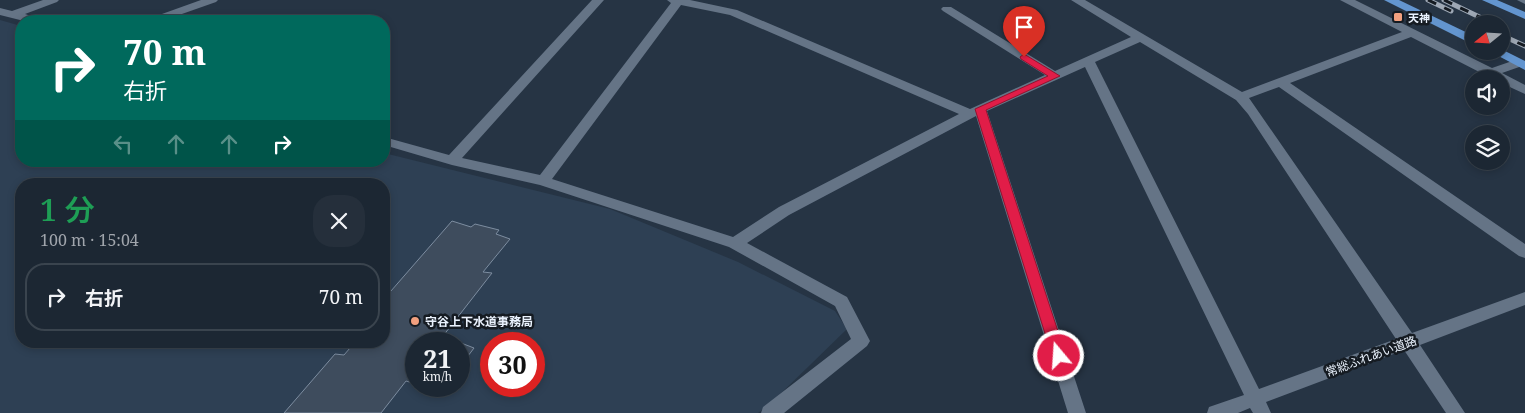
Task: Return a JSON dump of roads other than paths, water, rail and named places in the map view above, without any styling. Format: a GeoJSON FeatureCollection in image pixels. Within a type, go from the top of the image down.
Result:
{"type":"FeatureCollection","features":[{"type":"Feature","properties":{"kind":"main road"},"geometry":{"type":"LineString","coordinates":[[1390,0],[1465,37]]}},
{"type":"Feature","properties":{"kind":"main road"},"geometry":{"type":"LineString","coordinates":[[1488,0],[1525,16]]}},
{"type":"Feature","properties":{"kind":"main road"},"geometry":{"type":"LineString","coordinates":[[1510,58],[1522,64]]}},
{"type":"Feature","properties":{"kind":"street"},"geometry":{"type":"LineString","coordinates":[[12,14],[53,0]]}},
{"type":"Feature","properties":{"kind":"street"},"geometry":{"type":"LineString","coordinates":[[169,15],[212,0]]}},
{"type":"Feature","properties":{"kind":"street"},"geometry":{"type":"LineString","coordinates":[[452,160],[598,0]]}},
{"type":"Feature","properties":{"kind":"street"},"geometry":{"type":"LineString","coordinates":[[543,181],[676,0],[733,12],[975,111],[1077,413]]}},
{"type":"Feature","properties":{"kind":"street"},"geometry":{"type":"LineString","coordinates":[[1077,0],[1241,97],[1253,111],[1456,413]]}},
{"type":"Feature","properties":{"kind":"street"},"geometry":{"type":"LineString","coordinates":[[1346,0],[1485,70]]}},
{"type":"Feature","properties":{"kind":"street"},"geometry":{"type":"LineString","coordinates":[[947,9],[1055,76]]}},
{"type":"Feature","properties":{"kind":"street"},"geometry":{"type":"LineString","coordinates":[[0,11],[15,15]]}},
{"type":"Feature","properties":{"kind":"street"},"geometry":{"type":"LineString","coordinates":[[1241,97],[1412,33]]}},
{"type":"Feature","properties":{"kind":"street"},"geometry":{"type":"LineString","coordinates":[[735,243],[784,211],[975,111],[1139,38]]}},
{"type":"Feature","properties":{"kind":"street"},"geometry":{"type":"LineString","coordinates":[[1088,61],[1259,406]]}},
{"type":"Feature","properties":{"kind":"street"},"geometry":{"type":"LineString","coordinates":[[1501,70],[1522,64]]}},
{"type":"Feature","properties":{"kind":"street"},"geometry":{"type":"LineString","coordinates":[[1510,82],[1525,90]]}},
{"type":"Feature","properties":{"kind":"street"},"geometry":{"type":"LineString","coordinates":[[1282,83],[1525,252]]}},
{"type":"Feature","properties":{"kind":"street"},"geometry":{"type":"LineString","coordinates":[[390,143],[452,160],[543,181],[735,243],[841,302],[862,341],[770,413]]}},
{"type":"Feature","properties":{"kind":"street","name":"常総ふれあい道路"},"geometry":{"type":"LineString","coordinates":[[1216,413],[1259,406],[1409,342],[1525,298]]}},
{"type":"Feature","properties":{"kind":"railway"},"geometry":{"type":"LineString","coordinates":[[1428,0],[1451,11]]}},
{"type":"Feature","properties":{"kind":"railway"},"geometry":{"type":"LineString","coordinates":[[1444,0],[1475,15]]}},
{"type":"Feature","properties":{"kind":"railway"},"geometry":{"type":"LineString","coordinates":[[1510,39],[1525,46]]}},
{"type":"Feature","properties":{"kind":"place","name":"天神"},"geometry":{"type":"Point","coordinates":[1398,17]}},
{"type":"Feature","properties":{"kind":"place","name":"守谷上下水道事務局"},"geometry":{"type":"Point","coordinates":[415,321]}}]}
